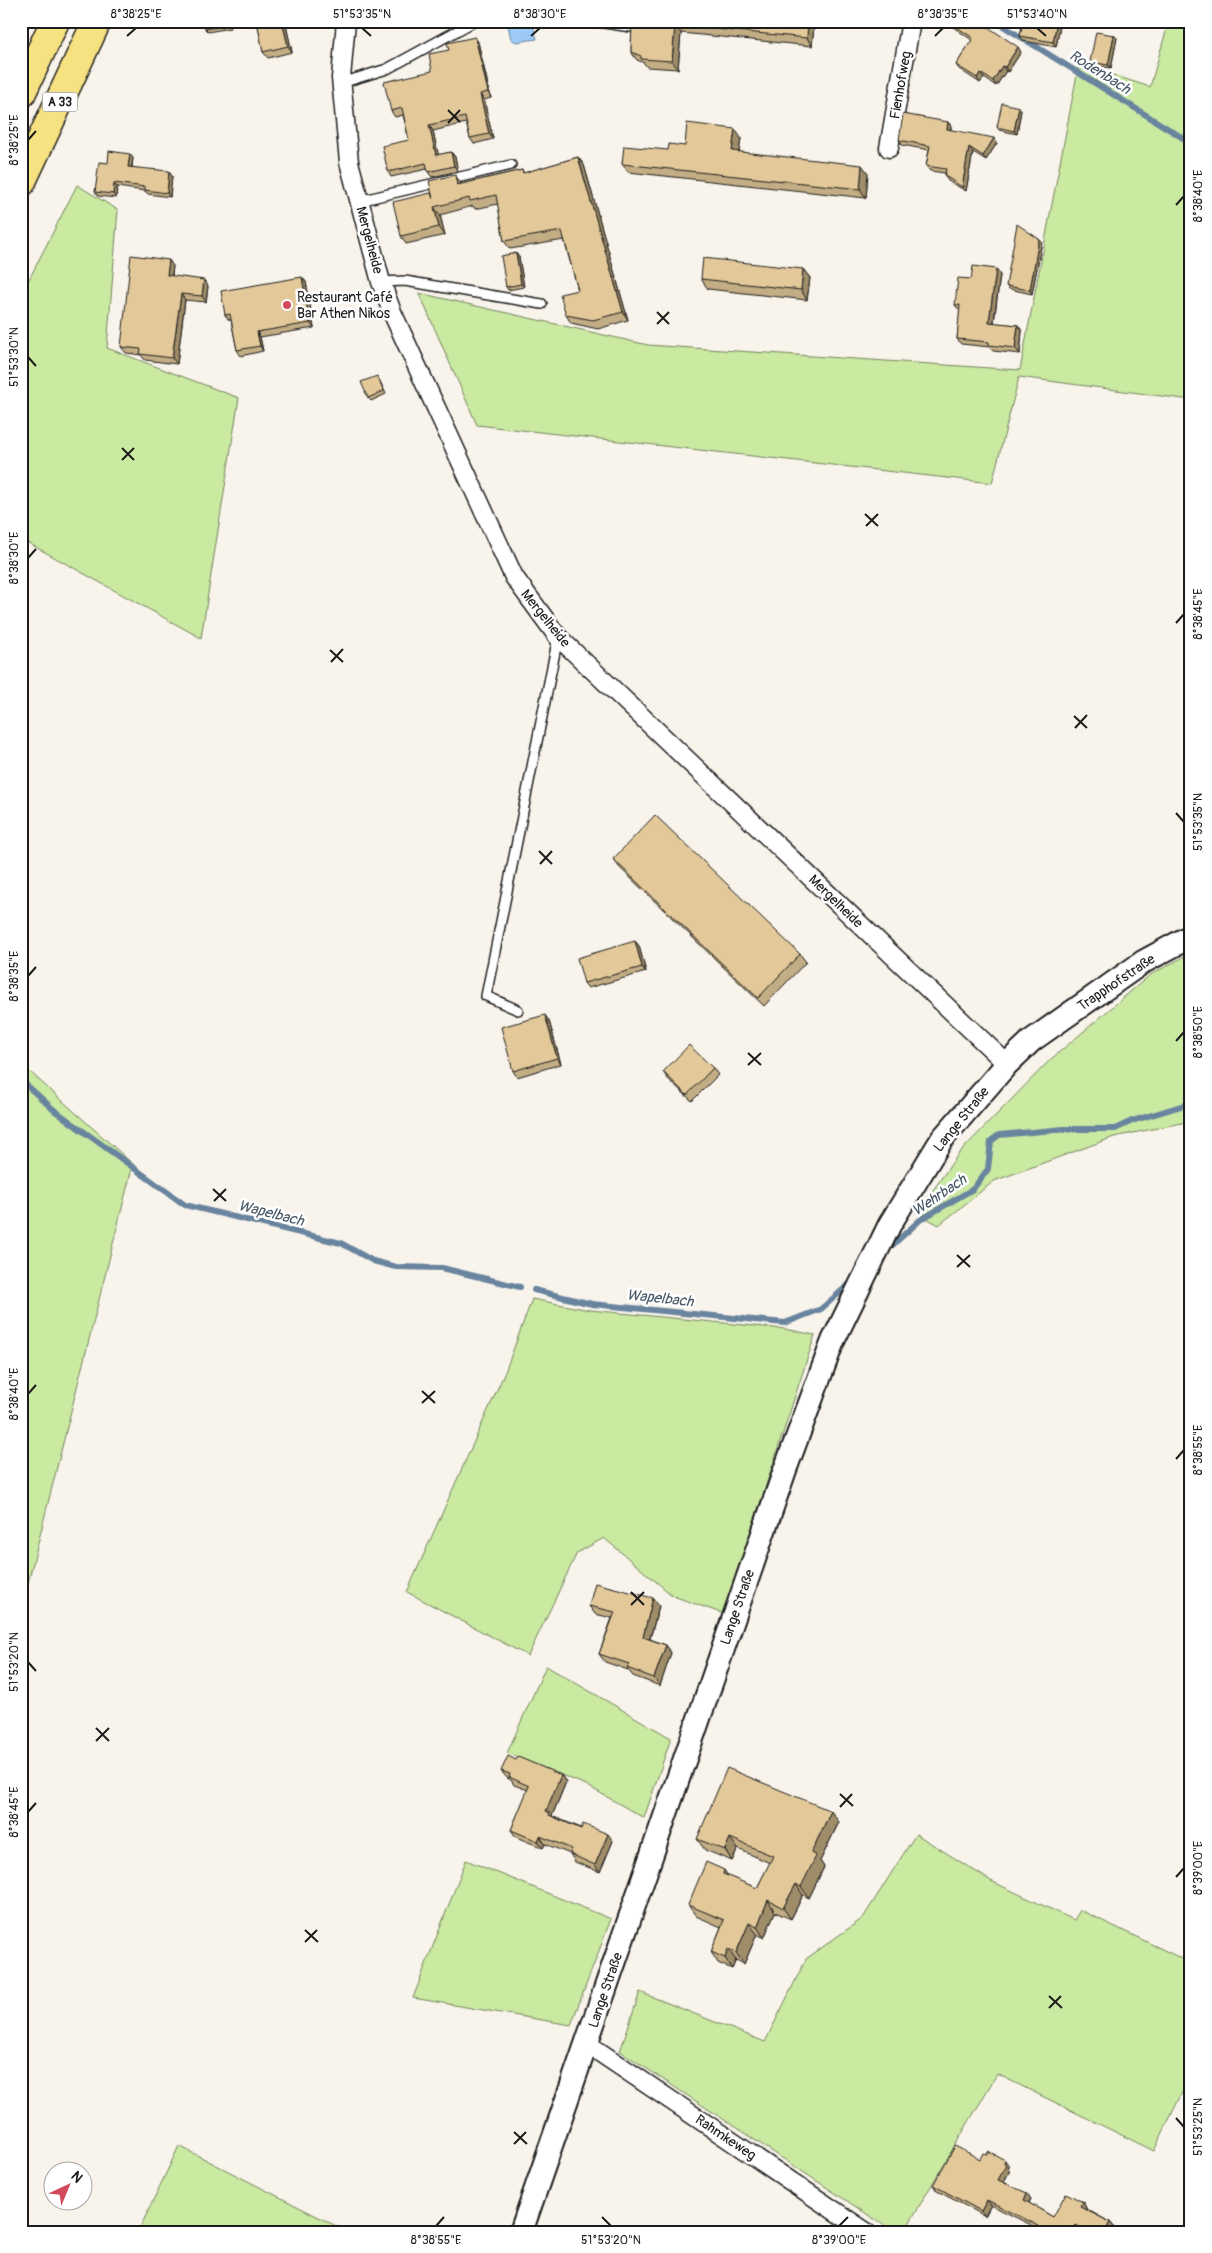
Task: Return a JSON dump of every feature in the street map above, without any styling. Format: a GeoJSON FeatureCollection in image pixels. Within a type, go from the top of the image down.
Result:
{"type":"FeatureCollection","features":[{"type":"Feature","properties":{"kind":"highway","name":"A 33"},"geometry":{"type":"LineString","coordinates":[[21,94],[55,21]]}},
{"type":"Feature","properties":{"kind":"highway","name":"A 33"},"geometry":{"type":"LineString","coordinates":[[21,182],[97,21]]}},
{"type":"Feature","properties":{"kind":"street","name":"Mergelheide"},"geometry":{"type":"LineString","coordinates":[[346,21],[342,83],[349,162],[381,282],[392,312],[514,577],[558,637],[1008,1064]]}},
{"type":"Feature","properties":{"kind":"street","name":"Fienhofweg"},"geometry":{"type":"LineString","coordinates":[[888,148],[911,21]]}},
{"type":"Feature","properties":{"kind":"street","name":"Trapphofstraße"},"geometry":{"type":"LineString","coordinates":[[1044,1031],[1143,962],[1191,936]]}},
{"type":"Feature","properties":{"kind":"street","name":"Lange Straße"},"geometry":{"type":"LineString","coordinates":[[521,2232],[778,1489],[833,1341],[890,1224],[942,1139],[1008,1064],[1044,1031]]}},
{"type":"Feature","properties":{"kind":"street","name":"Rahmkeweg"},"geometry":{"type":"LineString","coordinates":[[586,2043],[866,2232]]}},
{"type":"Feature","properties":{"kind":"lane"},"geometry":{"type":"LineString","coordinates":[[342,83],[387,69],[475,21]]}},
{"type":"Feature","properties":{"kind":"lane"},"geometry":{"type":"LineString","coordinates":[[591,21],[631,27]]}},
{"type":"Feature","properties":{"kind":"lane"},"geometry":{"type":"LineString","coordinates":[[359,201],[511,165]]}},
{"type":"Feature","properties":{"kind":"lane"},"geometry":{"type":"LineString","coordinates":[[381,282],[405,281],[542,304]]}},
{"type":"Feature","properties":{"kind":"lane"},"geometry":{"type":"LineString","coordinates":[[518,1010],[486,996],[558,637]]}},
{"type":"Feature","properties":{"kind":"green space"},"geometry":{"type":"Polygon","coordinates":[[[1169,21],[1191,21],[1191,400],[1019,377],[992,483],[477,425],[419,293],[648,345],[1020,370],[1079,64],[1150,87],[1169,21]]]}},
{"type":"Feature","properties":{"kind":"green space"},"geometry":{"type":"Polygon","coordinates":[[[77,185],[118,210],[107,348],[239,398],[201,638],[21,539],[21,295],[77,185]]]}},
{"type":"Feature","properties":{"kind":"green space"},"geometry":{"type":"Polygon","coordinates":[[[1191,953],[1191,1121],[1114,1137],[994,1181],[939,1225],[917,1213],[959,1153],[1050,1060],[1150,975],[1191,953]]]}},
{"type":"Feature","properties":{"kind":"green space"},"geometry":{"type":"Polygon","coordinates":[[[21,1064],[133,1164],[21,1611],[21,1064]]]}},
{"type":"Feature","properties":{"kind":"green space"},"geometry":{"type":"Polygon","coordinates":[[[532,1299],[590,1310],[785,1329],[815,1335],[724,1614],[673,1596],[604,1538],[577,1553],[528,1656],[407,1592],[505,1372],[532,1299]]]}},
{"type":"Feature","properties":{"kind":"green space"},"geometry":{"type":"Polygon","coordinates":[[[546,1666],[671,1738],[644,1818],[586,1785],[507,1753],[546,1666]]]}},
{"type":"Feature","properties":{"kind":"green space"},"geometry":{"type":"Polygon","coordinates":[[[916,1834],[991,1881],[1074,1920],[1080,1910],[1191,1963],[1191,2074],[1154,2151],[997,2074],[904,2232],[894,2232],[620,2051],[640,1992],[765,2042],[806,1959],[863,1918],[916,1834]]]}},
{"type":"Feature","properties":{"kind":"green space"},"geometry":{"type":"Polygon","coordinates":[[[466,1860],[611,1919],[571,2025],[413,1998],[466,1860]]]}},
{"type":"Feature","properties":{"kind":"green space"},"geometry":{"type":"Polygon","coordinates":[[[179,2146],[348,2232],[138,2232],[179,2146]]]}},
{"type":"Feature","properties":{"kind":"water"},"geometry":{"type":"Polygon","coordinates":[[[518,21],[532,21],[537,39],[516,42],[511,39],[508,26],[518,21]]]}},
{"type":"Feature","properties":{"kind":"building"},"geometry":{"type":"Polygon","coordinates":[[[204,21],[227,21],[227,25],[205,29],[204,21]]]}},
{"type":"Feature","properties":{"kind":"building"},"geometry":{"type":"Polygon","coordinates":[[[257,21],[282,21],[288,46],[263,52],[257,21]]]}},
{"type":"Feature","properties":{"kind":"building"},"geometry":{"type":"Polygon","coordinates":[[[632,21],[808,21],[807,38],[675,25],[672,61],[641,59],[641,56],[631,52],[632,21]]]}},
{"type":"Feature","properties":{"kind":"building"},"geometry":{"type":"Polygon","coordinates":[[[948,21],[979,21],[1018,47],[1005,67],[1002,66],[993,81],[980,73],[977,78],[956,65],[973,38],[948,21]]]}},
{"type":"Feature","properties":{"kind":"building"},"geometry":{"type":"Polygon","coordinates":[[[1023,21],[1057,21],[1053,42],[1020,36],[1023,21]]]}},
{"type":"Feature","properties":{"kind":"building"},"geometry":{"type":"Polygon","coordinates":[[[1096,32],[1114,35],[1108,65],[1090,62],[1096,32]]]}},
{"type":"Feature","properties":{"kind":"building"},"geometry":{"type":"Polygon","coordinates":[[[475,37],[488,92],[480,94],[489,134],[470,138],[465,117],[429,125],[436,155],[451,152],[454,166],[428,172],[426,163],[388,172],[382,146],[409,140],[402,108],[391,111],[384,82],[432,71],[429,54],[449,50],[447,43],[475,37]]]}},
{"type":"Feature","properties":{"kind":"building"},"geometry":{"type":"Polygon","coordinates":[[[1002,103],[1019,107],[1014,131],[997,127],[1002,103]]]}},
{"type":"Feature","properties":{"kind":"building"},"geometry":{"type":"Polygon","coordinates":[[[903,114],[948,122],[947,129],[994,138],[983,156],[969,147],[962,187],[945,176],[946,169],[926,166],[930,146],[899,140],[903,114]]]}},
{"type":"Feature","properties":{"kind":"building"},"geometry":{"type":"Polygon","coordinates":[[[687,123],[735,129],[732,151],[862,165],[860,189],[622,164],[624,146],[668,150],[669,144],[685,146],[687,123]]]}},
{"type":"Feature","properties":{"kind":"building"},"geometry":{"type":"Polygon","coordinates":[[[109,151],[130,154],[128,167],[169,171],[167,193],[145,190],[145,187],[114,183],[113,194],[95,192],[99,162],[108,163],[109,151]]]}},
{"type":"Feature","properties":{"kind":"building"},"geometry":{"type":"Polygon","coordinates":[[[578,157],[623,312],[593,320],[566,315],[560,294],[578,290],[562,231],[504,241],[496,195],[470,201],[469,198],[434,207],[439,227],[401,236],[393,202],[431,193],[433,199],[429,181],[455,175],[457,185],[522,170],[523,173],[578,157]]]}},
{"type":"Feature","properties":{"kind":"building"},"geometry":{"type":"Polygon","coordinates":[[[1017,224],[1039,239],[1030,290],[1006,286],[1017,224]]]}},
{"type":"Feature","properties":{"kind":"building"},"geometry":{"type":"Polygon","coordinates":[[[516,253],[521,284],[506,287],[501,256],[516,253]]]}},
{"type":"Feature","properties":{"kind":"building"},"geometry":{"type":"Polygon","coordinates":[[[131,255],[169,260],[167,275],[204,280],[202,296],[181,294],[172,358],[140,354],[141,349],[121,347],[131,255]]]}},
{"type":"Feature","properties":{"kind":"building"},"geometry":{"type":"Polygon","coordinates":[[[703,258],[803,269],[801,290],[701,279],[703,258]]]}},
{"type":"Feature","properties":{"kind":"building"},"geometry":{"type":"Polygon","coordinates":[[[973,266],[996,269],[989,322],[1018,325],[1015,348],[989,345],[989,342],[957,339],[960,305],[955,305],[958,278],[971,279],[973,266]]]}},
{"type":"Feature","properties":{"kind":"building"},"geometry":{"type":"Polygon","coordinates":[[[302,277],[310,323],[257,332],[260,346],[237,350],[230,314],[225,315],[221,291],[302,277]]]}},
{"type":"Feature","properties":{"kind":"building"},"geometry":{"type":"Polygon","coordinates":[[[377,376],[384,391],[368,398],[361,382],[377,376]]]}},
{"type":"Feature","properties":{"kind":"building"},"geometry":{"type":"Polygon","coordinates":[[[655,815],[800,954],[758,998],[613,859],[655,815]]]}},
{"type":"Feature","properties":{"kind":"building"},"geometry":{"type":"Polygon","coordinates":[[[635,941],[642,967],[584,983],[577,958],[635,941]]]}},
{"type":"Feature","properties":{"kind":"building"},"geometry":{"type":"Polygon","coordinates":[[[545,1015],[557,1058],[513,1071],[501,1027],[545,1015]]]}},
{"type":"Feature","properties":{"kind":"building"},"geometry":{"type":"Polygon","coordinates":[[[689,1045],[713,1068],[687,1095],[663,1072],[689,1045]]]}},
{"type":"Feature","properties":{"kind":"building"},"geometry":{"type":"Polygon","coordinates":[[[595,1583],[653,1598],[643,1637],[666,1645],[654,1678],[627,1668],[629,1664],[599,1654],[615,1612],[589,1606],[595,1583]]]}},
{"type":"Feature","properties":{"kind":"building"},"geometry":{"type":"Polygon","coordinates":[[[508,1756],[516,1760],[518,1757],[561,1775],[546,1811],[550,1813],[549,1815],[581,1829],[583,1824],[608,1834],[595,1865],[570,1854],[572,1849],[540,1836],[538,1841],[511,1830],[529,1786],[509,1777],[510,1774],[501,1771],[508,1756]]]}},
{"type":"Feature","properties":{"kind":"building"},"geometry":{"type":"Polygon","coordinates":[[[727,1768],[831,1811],[811,1853],[816,1856],[801,1887],[796,1884],[783,1908],[768,1900],[757,1927],[749,1923],[736,1953],[728,1949],[725,1958],[711,1952],[724,1920],[688,1905],[706,1862],[724,1870],[723,1874],[757,1888],[773,1856],[730,1838],[725,1850],[697,1839],[727,1768]]]}},
{"type":"Feature","properties":{"kind":"building"},"geometry":{"type":"Polygon","coordinates":[[[955,2146],[980,2159],[983,2153],[987,2154],[988,2151],[1005,2160],[1004,2164],[1006,2165],[998,2180],[1027,2193],[1024,2200],[1053,2217],[1066,2193],[1083,2202],[1080,2207],[1110,2222],[1105,2232],[1089,2232],[1076,2225],[1072,2232],[1036,2232],[1039,2226],[987,2200],[981,2211],[933,2185],[955,2146]]]}},
{"type":"Feature","properties":{"kind":"waterway","name":"Rodenbach"},"geometry":{"type":"LineString","coordinates":[[995,21],[1191,143]]}},
{"type":"Feature","properties":{"kind":"waterway","name":"Wapelbach"},"geometry":{"type":"LineString","coordinates":[[21,1080],[54,1110],[185,1205],[341,1243],[373,1261],[396,1267],[442,1268],[520,1287]]}},
{"type":"Feature","properties":{"kind":"waterway","name":"Wehrbach"},"geometry":{"type":"LineString","coordinates":[[886,1251],[920,1220],[973,1189],[988,1169],[991,1141],[999,1135],[1064,1129],[1115,1129],[1132,1121],[1191,1103]]}},
{"type":"Feature","properties":{"kind":"waterway","name":"Wapelbach"},"geometry":{"type":"LineString","coordinates":[[534,1290],[592,1304],[785,1323],[821,1309],[854,1280]]}},
{"type":"Feature","properties":{"kind":"place","name":"Restaurant Café Bar Athen Nikos"},"geometry":{"type":"Point","coordinates":[287,305]}}]}
